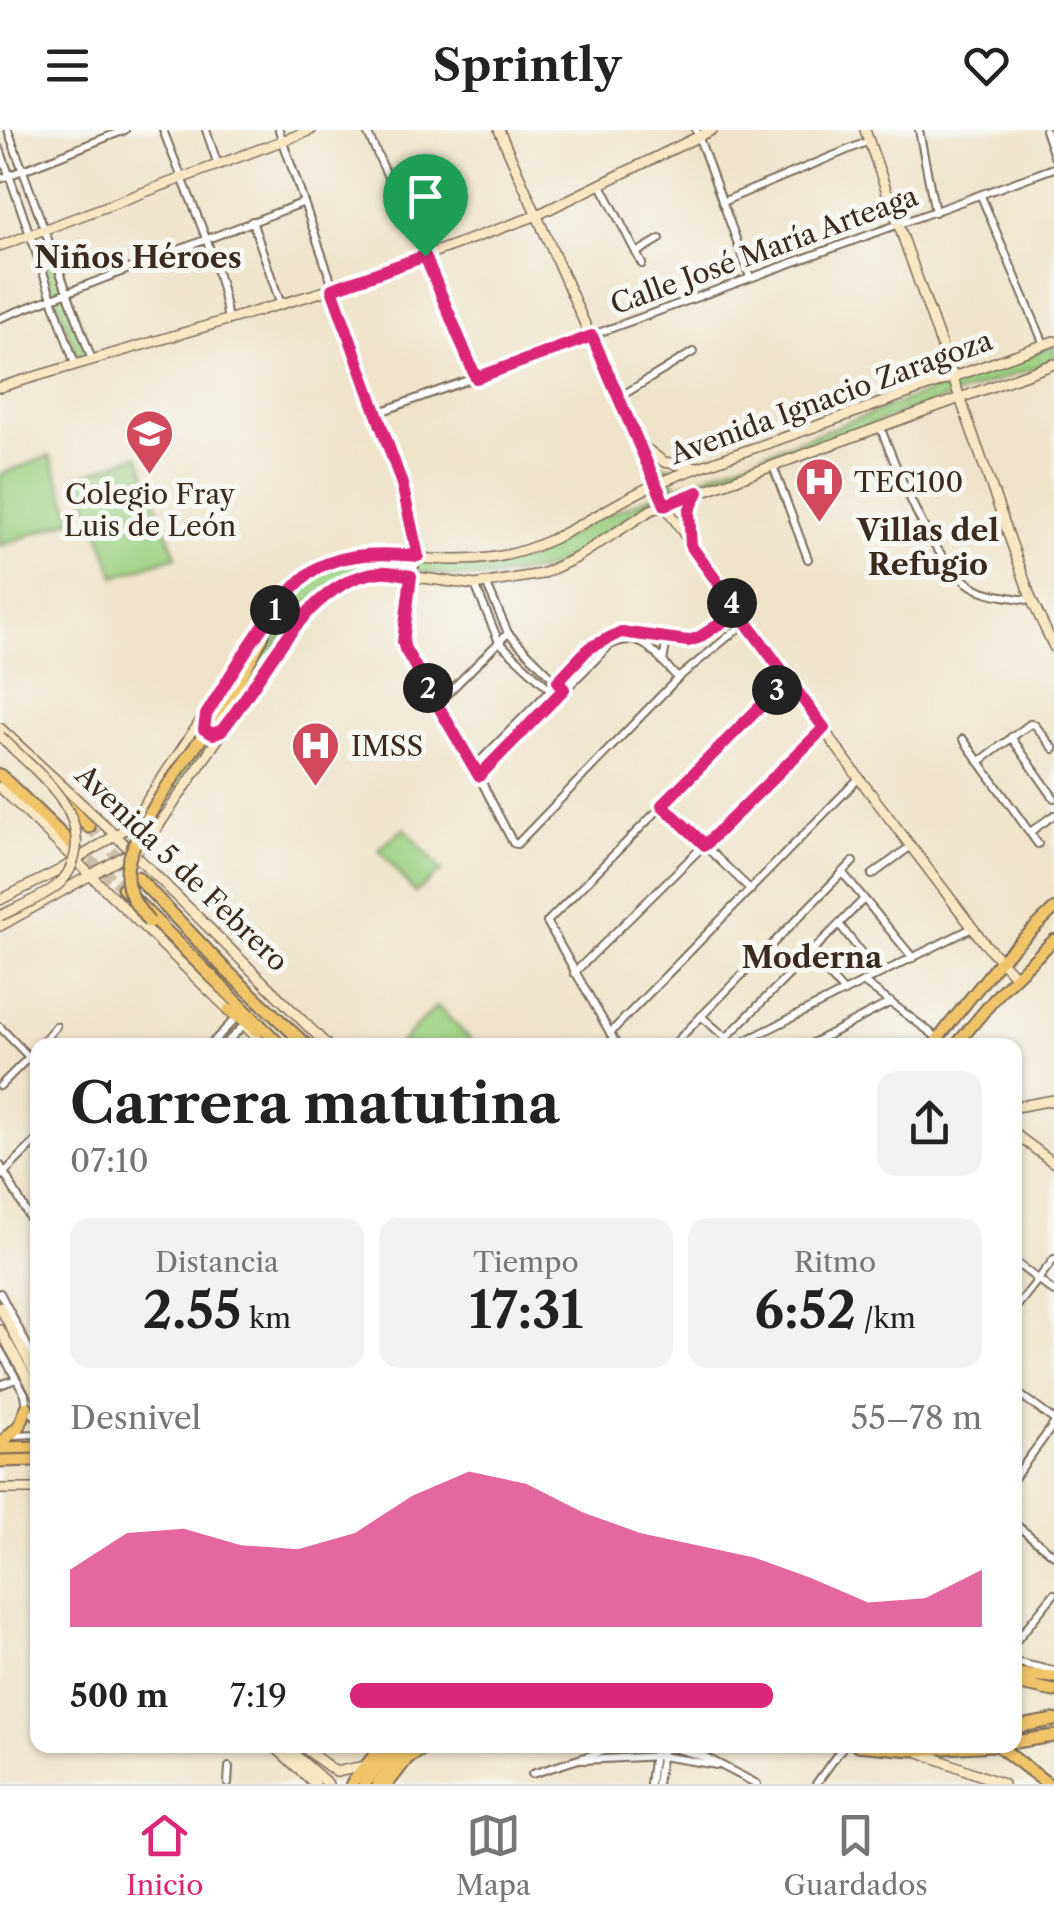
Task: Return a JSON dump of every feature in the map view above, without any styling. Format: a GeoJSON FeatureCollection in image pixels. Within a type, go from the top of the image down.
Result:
{"type":"FeatureCollection","features":[{"type":"Feature","properties":{"kind":"highway"},"geometry":{"type":"LineString","coordinates":[[269,619],[238,684],[137,835],[126,872],[132,900],[149,922],[271,1038]]}},
{"type":"Feature","properties":{"kind":"highway","name":"Avenida 5 de Febrero"},"geometry":{"type":"LineString","coordinates":[[0,738],[89,827]]}},
{"type":"Feature","properties":{"kind":"highway"},"geometry":{"type":"LineString","coordinates":[[0,776],[70,843]]}},
{"type":"Feature","properties":{"kind":"highway","name":"Avenida 5 de Febrero"},"geometry":{"type":"LineString","coordinates":[[137,877],[226,970],[299,1038]]}},
{"type":"Feature","properties":{"kind":"highway","name":"Avenida 5 de Febrero"},"geometry":{"type":"LineString","coordinates":[[123,888],[272,1038]]}},
{"type":"Feature","properties":{"kind":"highway"},"geometry":{"type":"LineString","coordinates":[[237,1018],[268,1038]]}},
{"type":"Feature","properties":{"kind":"highway"},"geometry":{"type":"LineString","coordinates":[[0,1446],[25,1418],[27,1407]]}},
{"type":"Feature","properties":{"kind":"highway"},"geometry":{"type":"LineString","coordinates":[[0,1446],[30,1447]]}},
{"type":"Feature","properties":{"kind":"highway"},"geometry":{"type":"LineString","coordinates":[[0,1461],[30,1460]]}},
{"type":"Feature","properties":{"kind":"highway"},"geometry":{"type":"LineString","coordinates":[[1022,1674],[1054,1674]]}},
{"type":"Feature","properties":{"kind":"highway"},"geometry":{"type":"LineString","coordinates":[[1022,1684],[1054,1690]]}},
{"type":"Feature","properties":{"kind":"highway"},"geometry":{"type":"LineString","coordinates":[[1022,1726],[1054,1720]]}},
{"type":"Feature","properties":{"kind":"highway"},"geometry":{"type":"LineString","coordinates":[[1022,1741],[1054,1736]]}},
{"type":"Feature","properties":{"kind":"highway"},"geometry":{"type":"LineString","coordinates":[[364,1784],[399,1753]]}},
{"type":"Feature","properties":{"kind":"highway"},"geometry":{"type":"LineString","coordinates":[[378,1784],[401,1753]]}},
{"type":"Feature","properties":{"kind":"highway"},"geometry":{"type":"LineString","coordinates":[[1005,1753],[1048,1784]]}},
{"type":"Feature","properties":{"kind":"main road"},"geometry":{"type":"LineString","coordinates":[[0,246],[182,179],[281,135],[310,130]]}},
{"type":"Feature","properties":{"kind":"main road"},"geometry":{"type":"LineString","coordinates":[[499,130],[665,505],[860,778],[972,928],[1016,977]]}},
{"type":"Feature","properties":{"kind":"main road"},"geometry":{"type":"LineString","coordinates":[[0,387],[332,289],[425,256],[535,216],[700,132],[712,130]]}},
{"type":"Feature","properties":{"kind":"main road"},"geometry":{"type":"LineString","coordinates":[[865,130],[1032,600],[1050,628],[1054,647]]}},
{"type":"Feature","properties":{"kind":"main road","name":"Avenida Ignacio Zaragoza"},"geometry":{"type":"LineString","coordinates":[[116,836],[130,826],[269,619],[316,568],[354,556],[388,553],[440,559],[499,557],[532,548],[656,484],[1049,342]]}},
{"type":"Feature","properties":{"kind":"main road","name":"Avenida Ignacio Zaragoza"},"geometry":{"type":"LineString","coordinates":[[0,926],[146,844],[296,624],[333,589],[378,572],[475,585],[542,574],[665,505],[1054,364]]}},
{"type":"Feature","properties":{"kind":"main road"},"geometry":{"type":"LineString","coordinates":[[634,438],[664,462],[702,467]]}},
{"type":"Feature","properties":{"kind":"main road"},"geometry":{"type":"LineString","coordinates":[[691,546],[689,511],[698,492]]}},
{"type":"Feature","properties":{"kind":"main road"},"geometry":{"type":"LineString","coordinates":[[499,557],[503,582]]}},
{"type":"Feature","properties":{"kind":"main road"},"geometry":{"type":"LineString","coordinates":[[206,715],[203,725],[210,734],[220,732],[229,722]]}},
{"type":"Feature","properties":{"kind":"main road","name":"Avenida 5 de Febrero"},"geometry":{"type":"LineString","coordinates":[[0,728],[133,852],[320,1038]]}},
{"type":"Feature","properties":{"kind":"main road"},"geometry":{"type":"LineString","coordinates":[[0,738],[66,803],[76,828],[77,846],[65,879],[0,916]]}},
{"type":"Feature","properties":{"kind":"main road"},"geometry":{"type":"LineString","coordinates":[[0,787],[257,1038]]}},
{"type":"Feature","properties":{"kind":"main road"},"geometry":{"type":"LineString","coordinates":[[0,900],[116,836]]}},
{"type":"Feature","properties":{"kind":"main road"},"geometry":{"type":"LineString","coordinates":[[939,1038],[999,962],[1054,909]]}},
{"type":"Feature","properties":{"kind":"main road"},"geometry":{"type":"LineString","coordinates":[[962,1038],[1054,940]]}},
{"type":"Feature","properties":{"kind":"main road"},"geometry":{"type":"LineString","coordinates":[[1022,1105],[1054,1100]]}},
{"type":"Feature","properties":{"kind":"main road"},"geometry":{"type":"LineString","coordinates":[[1022,1142],[1054,1164]]}},
{"type":"Feature","properties":{"kind":"main road"},"geometry":{"type":"LineString","coordinates":[[0,1306],[30,1364]]}},
{"type":"Feature","properties":{"kind":"main road"},"geometry":{"type":"LineString","coordinates":[[0,1330],[30,1383]]}},
{"type":"Feature","properties":{"kind":"main road"},"geometry":{"type":"LineString","coordinates":[[0,1489],[30,1489]]}},
{"type":"Feature","properties":{"kind":"main road"},"geometry":{"type":"LineString","coordinates":[[286,1753],[318,1784]]}},
{"type":"Feature","properties":{"kind":"main road"},"geometry":{"type":"LineString","coordinates":[[288,1753],[328,1784]]}},
{"type":"Feature","properties":{"kind":"main road"},"geometry":{"type":"LineString","coordinates":[[311,1753],[336,1772],[366,1766]]}},
{"type":"Feature","properties":{"kind":"main road"},"geometry":{"type":"LineString","coordinates":[[352,1784],[376,1753]]}},
{"type":"Feature","properties":{"kind":"main road"},"geometry":{"type":"LineString","coordinates":[[388,1784],[402,1753]]}},
{"type":"Feature","properties":{"kind":"main road"},"geometry":{"type":"LineString","coordinates":[[920,1753],[1004,1784]]}},
{"type":"Feature","properties":{"kind":"street"},"geometry":{"type":"LineString","coordinates":[[8,130],[92,360]]}},
{"type":"Feature","properties":{"kind":"street"},"geometry":{"type":"LineString","coordinates":[[0,179],[125,130]]}},
{"type":"Feature","properties":{"kind":"street"},"geometry":{"type":"LineString","coordinates":[[163,130],[204,239],[228,321]]}},
{"type":"Feature","properties":{"kind":"street"},"geometry":{"type":"LineString","coordinates":[[206,130],[218,164]]}},
{"type":"Feature","properties":{"kind":"street"},"geometry":{"type":"LineString","coordinates":[[366,130],[476,378]]}},
{"type":"Feature","properties":{"kind":"street"},"geometry":{"type":"LineString","coordinates":[[919,130],[935,212]]}},
{"type":"Feature","properties":{"kind":"street"},"geometry":{"type":"LineString","coordinates":[[1045,130],[1054,156]]}},
{"type":"Feature","properties":{"kind":"street"},"geometry":{"type":"LineString","coordinates":[[700,132],[750,277]]}},
{"type":"Feature","properties":{"kind":"street"},"geometry":{"type":"LineString","coordinates":[[281,135],[402,484],[418,556],[411,576],[403,642],[512,843],[517,844],[678,678],[746,622]]}},
{"type":"Feature","properties":{"kind":"street"},"geometry":{"type":"LineString","coordinates":[[722,202],[870,142]]}},
{"type":"Feature","properties":{"kind":"street"},"geometry":{"type":"LineString","coordinates":[[0,149],[75,364]]}},
{"type":"Feature","properties":{"kind":"street","name":"Calle José María Arteaga"},"geometry":{"type":"LineString","coordinates":[[377,413],[1054,168]]}},
{"type":"Feature","properties":{"kind":"street"},"geometry":{"type":"LineString","coordinates":[[602,184],[642,264]]}},
{"type":"Feature","properties":{"kind":"street"},"geometry":{"type":"LineString","coordinates":[[981,196],[1049,342]]}},
{"type":"Feature","properties":{"kind":"street"},"geometry":{"type":"LineString","coordinates":[[0,318],[302,203]]}},
{"type":"Feature","properties":{"kind":"street"},"geometry":{"type":"LineString","coordinates":[[252,222],[282,304]]}},
{"type":"Feature","properties":{"kind":"street"},"geometry":{"type":"LineString","coordinates":[[636,253],[660,239]]}},
{"type":"Feature","properties":{"kind":"street"},"geometry":{"type":"LineString","coordinates":[[618,398],[693,352]]}},
{"type":"Feature","properties":{"kind":"street"},"geometry":{"type":"LineString","coordinates":[[880,427],[917,510],[946,559],[975,588],[1032,600]]}},
{"type":"Feature","properties":{"kind":"street"},"geometry":{"type":"LineString","coordinates":[[772,466],[808,559]]}},
{"type":"Feature","properties":{"kind":"street"},"geometry":{"type":"LineString","coordinates":[[475,585],[500,642],[558,696]]}},
{"type":"Feature","properties":{"kind":"street"},"geometry":{"type":"LineString","coordinates":[[487,585],[508,633],[564,689]]}},
{"type":"Feature","properties":{"kind":"street"},"geometry":{"type":"LineString","coordinates":[[474,767],[589,648],[621,632],[698,638],[738,612]]}},
{"type":"Feature","properties":{"kind":"street"},"geometry":{"type":"LineString","coordinates":[[436,704],[508,633]]}},
{"type":"Feature","properties":{"kind":"street"},"geometry":{"type":"LineString","coordinates":[[479,776],[603,650],[628,638],[641,640],[678,678]]}},
{"type":"Feature","properties":{"kind":"street"},"geometry":{"type":"LineString","coordinates":[[662,662],[668,638]]}},
{"type":"Feature","properties":{"kind":"street"},"geometry":{"type":"LineString","coordinates":[[613,1038],[548,922],[788,679]]}},
{"type":"Feature","properties":{"kind":"street"},"geometry":{"type":"LineString","coordinates":[[979,762],[1033,724],[1054,748]]}},
{"type":"Feature","properties":{"kind":"street"},"geometry":{"type":"LineString","coordinates":[[574,973],[824,728]]}},
{"type":"Feature","properties":{"kind":"street"},"geometry":{"type":"LineString","coordinates":[[1011,736],[1054,798]]}},
{"type":"Feature","properties":{"kind":"street"},"geometry":{"type":"LineString","coordinates":[[963,739],[1038,844]]}},
{"type":"Feature","properties":{"kind":"street"},"geometry":{"type":"LineString","coordinates":[[610,1033],[860,778]]}},
{"type":"Feature","properties":{"kind":"street"},"geometry":{"type":"LineString","coordinates":[[662,805],[750,890]]}},
{"type":"Feature","properties":{"kind":"street"},"geometry":{"type":"LineString","coordinates":[[1030,832],[1054,815]]}},
{"type":"Feature","properties":{"kind":"street"},"geometry":{"type":"LineString","coordinates":[[872,875],[911,846]]}},
{"type":"Feature","properties":{"kind":"street"},"geometry":{"type":"LineString","coordinates":[[680,1038],[853,862]]}},
{"type":"Feature","properties":{"kind":"street"},"geometry":{"type":"LineString","coordinates":[[842,872],[912,958]]}},
{"type":"Feature","properties":{"kind":"street"},"geometry":{"type":"LineString","coordinates":[[701,1016],[726,1038],[863,900]]}},
{"type":"Feature","properties":{"kind":"street"},"geometry":{"type":"LineString","coordinates":[[839,924],[878,974]]}},
{"type":"Feature","properties":{"kind":"street"},"geometry":{"type":"LineString","coordinates":[[749,1038],[972,928]]}},
{"type":"Feature","properties":{"kind":"street"},"geometry":{"type":"LineString","coordinates":[[810,954],[844,992]]}},
{"type":"Feature","properties":{"kind":"street"},"geometry":{"type":"LineString","coordinates":[[864,982],[932,1038]]}},
{"type":"Feature","properties":{"kind":"street"},"geometry":{"type":"LineString","coordinates":[[822,1038],[891,1002]]}},
{"type":"Feature","properties":{"kind":"street"},"geometry":{"type":"LineString","coordinates":[[217,1038],[237,1018]]}},
{"type":"Feature","properties":{"kind":"street"},"geometry":{"type":"LineString","coordinates":[[227,1038],[237,1018]]}},
{"type":"Feature","properties":{"kind":"street"},"geometry":{"type":"LineString","coordinates":[[47,1038],[56,1026]]}},
{"type":"Feature","properties":{"kind":"street"},"geometry":{"type":"LineString","coordinates":[[0,1027],[29,1057],[0,1086]]}},
{"type":"Feature","properties":{"kind":"street"},"geometry":{"type":"LineString","coordinates":[[2,1175],[30,1147]]}},
{"type":"Feature","properties":{"kind":"street"},"geometry":{"type":"LineString","coordinates":[[0,1164],[2,1175],[30,1214]]}},
{"type":"Feature","properties":{"kind":"street"},"geometry":{"type":"LineString","coordinates":[[1022,1300],[1054,1259]]}},
{"type":"Feature","properties":{"kind":"street"},"geometry":{"type":"LineString","coordinates":[[1022,1267],[1054,1292]]}},
{"type":"Feature","properties":{"kind":"street"},"geometry":{"type":"LineString","coordinates":[[0,1293],[30,1351]]}},
{"type":"Feature","properties":{"kind":"street"},"geometry":{"type":"LineString","coordinates":[[0,1350],[30,1410]]}},
{"type":"Feature","properties":{"kind":"street"},"geometry":{"type":"LineString","coordinates":[[0,1384],[16,1379]]}},
{"type":"Feature","properties":{"kind":"street"},"geometry":{"type":"LineString","coordinates":[[1022,1397],[1054,1422],[1022,1467]]}},
{"type":"Feature","properties":{"kind":"street"},"geometry":{"type":"LineString","coordinates":[[12,1435],[30,1434]]}},
{"type":"Feature","properties":{"kind":"street"},"geometry":{"type":"LineString","coordinates":[[1022,1530],[1054,1555]]}},
{"type":"Feature","properties":{"kind":"street"},"geometry":{"type":"LineString","coordinates":[[1022,1633],[1054,1594]]}},
{"type":"Feature","properties":{"kind":"street"},"geometry":{"type":"LineString","coordinates":[[1022,1664],[1054,1674]]}},
{"type":"Feature","properties":{"kind":"street"},"geometry":{"type":"LineString","coordinates":[[532,1774],[600,1753]]}},
{"type":"Feature","properties":{"kind":"street"},"geometry":{"type":"LineString","coordinates":[[654,1784],[658,1753]]}},
{"type":"Feature","properties":{"kind":"street"},"geometry":{"type":"LineString","coordinates":[[690,1753],[757,1784]]}},
{"type":"Feature","properties":{"kind":"street"},"geometry":{"type":"LineString","coordinates":[[822,1782],[839,1753]]}},
{"type":"Feature","properties":{"kind":"street"},"geometry":{"type":"LineString","coordinates":[[583,1760],[657,1756],[717,1764]]}},
{"type":"Feature","properties":{"kind":"street"},"geometry":{"type":"LineString","coordinates":[[228,1784],[229,1767]]}},
{"type":"Feature","properties":{"kind":"green space"},"geometry":{"type":"Polygon","coordinates":[[[51,245],[92,355],[78,359],[37,250],[51,245]]]}},
{"type":"Feature","properties":{"kind":"green space"},"geometry":{"type":"Polygon","coordinates":[[[1054,345],[1054,361],[652,500],[552,568],[494,578],[455,577],[382,566],[354,574],[315,597],[287,629],[139,845],[129,834],[267,631],[321,570],[354,556],[386,554],[477,567],[529,559],[596,519],[675,487],[661,477],[649,457],[664,466],[684,470],[665,475],[678,486],[1054,345]]]}},
{"type":"Feature","properties":{"kind":"green space"},"geometry":{"type":"Polygon","coordinates":[[[139,455],[176,556],[115,577],[79,476],[139,455]]]}},
{"type":"Feature","properties":{"kind":"green space"},"geometry":{"type":"Polygon","coordinates":[[[50,456],[74,519],[0,546],[0,474],[50,456]]]}},
{"type":"Feature","properties":{"kind":"green space"},"geometry":{"type":"Polygon","coordinates":[[[405,828],[442,871],[415,893],[379,849],[405,828]]]}},
{"type":"Feature","properties":{"kind":"green space"},"geometry":{"type":"Polygon","coordinates":[[[437,1006],[469,1038],[405,1038],[437,1006]]]}},
{"type":"Feature","properties":{"kind":"tunnel"},"geometry":{"type":"LineString","coordinates":[[89,827],[127,867]]}},
{"type":"Feature","properties":{"kind":"tunnel"},"geometry":{"type":"LineString","coordinates":[[77,849],[123,888]]}},
{"type":"Feature","properties":{"kind":"place","name":"Colegio Fray Luis de León"},"geometry":{"type":"Point","coordinates":[150,476]}},
{"type":"Feature","properties":{"kind":"place","name":"TEC100"},"geometry":{"type":"Point","coordinates":[819,524]}},
{"type":"Feature","properties":{"kind":"place","name":"IMSS"},"geometry":{"type":"Point","coordinates":[316,788]}},
{"type":"Feature","properties":{"kind":"district","name":"Niños Héroes"},"geometry":{"type":"Point","coordinates":[138,257]}},
{"type":"Feature","properties":{"kind":"district","name":"Villas del Refugio"},"geometry":{"type":"Point","coordinates":[928,547]}},
{"type":"Feature","properties":{"kind":"district","name":"Moderna"},"geometry":{"type":"Point","coordinates":[812,957]}},
{"type":"Feature","properties":{"kind":"route"},"geometry":{"type":"LineString","coordinates":[[425,256],[476,378],[592,336],[665,505],[698,492],[689,511],[691,546],[824,728],[705,845],[662,805],[788,679],[763,647],[738,612],[688,641],[621,632],[597,643],[558,681],[564,689],[479,776],[405,649],[411,576],[378,572],[333,589],[296,624],[222,730],[213,734],[204,729],[206,715],[273,613],[316,568],[354,556],[418,556],[402,484],[332,289],[425,256]]}}]}
